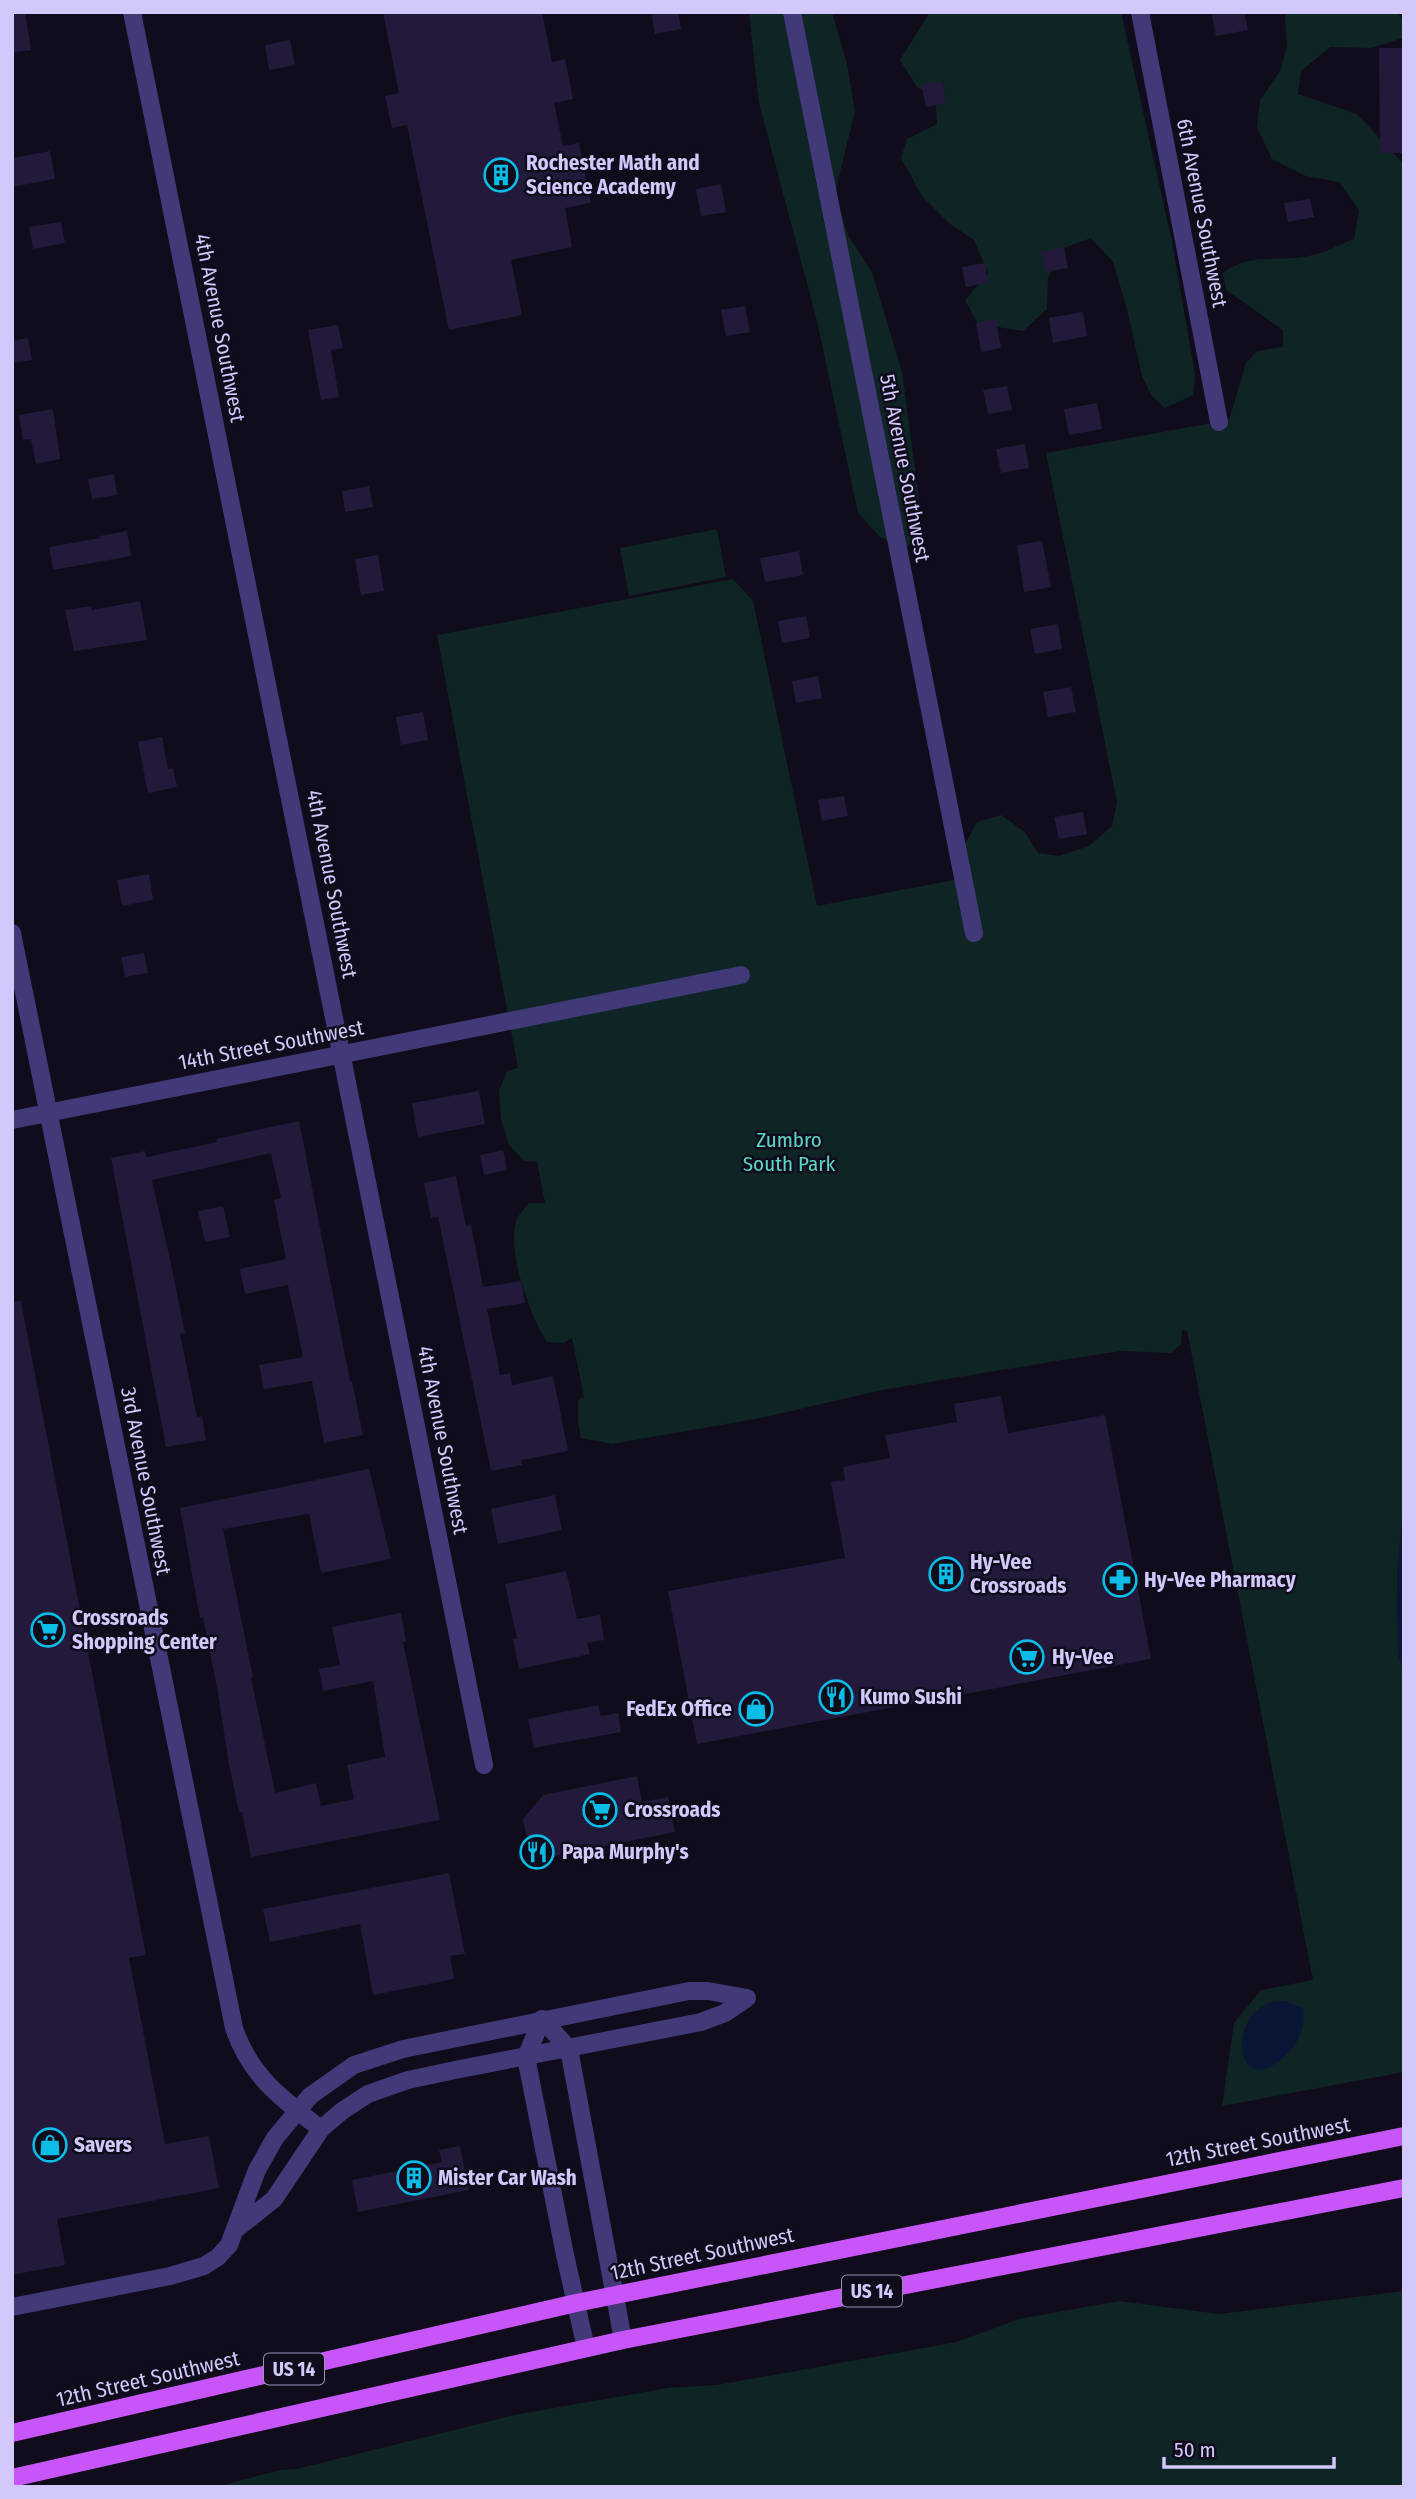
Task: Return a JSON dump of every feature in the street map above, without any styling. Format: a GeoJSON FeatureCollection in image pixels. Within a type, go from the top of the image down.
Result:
{"type":"FeatureCollection","features":[{"type":"Feature","properties":{"kind":"main road","name":"12th Street Southwest"},"geometry":{"type":"LineString","coordinates":[[12,2433],[576,2303],[1399,2137]]}},
{"type":"Feature","properties":{"kind":"main road","name":"US 14"},"geometry":{"type":"LineString","coordinates":[[12,2477],[624,2340],[1404,2188]]}},
{"type":"Feature","properties":{"kind":"street","name":"4th Avenue Southwest"},"geometry":{"type":"LineString","coordinates":[[132,12],[484,1765]]}},
{"type":"Feature","properties":{"kind":"street","name":"5th Avenue Southwest"},"geometry":{"type":"LineString","coordinates":[[792,12],[974,933]]}},
{"type":"Feature","properties":{"kind":"street","name":"6th Avenue Southwest"},"geometry":{"type":"LineString","coordinates":[[1140,12],[1219,422]]}},
{"type":"Feature","properties":{"kind":"street","name":"3rd Avenue Southwest"},"geometry":{"type":"LineString","coordinates":[[12,933],[234,2028],[252,2067],[274,2092],[321,2129]]}},
{"type":"Feature","properties":{"kind":"street","name":"14th Street Southwest"},"geometry":{"type":"LineString","coordinates":[[12,1120],[741,975]]}},
{"type":"Feature","properties":{"kind":"street"},"geometry":{"type":"LineString","coordinates":[[12,2307],[170,2276],[204,2266],[218,2257],[229,2245],[261,2163],[297,2110],[334,2077],[371,2058],[542,2019],[689,1991],[708,1991],[747,1998],[724,2013],[701,2022],[455,2070],[377,2090],[358,2099],[321,2129],[274,2199],[235,2230]]}},
{"type":"Feature","properties":{"kind":"street"},"geometry":{"type":"LineString","coordinates":[[542,2019],[569,2049],[624,2340]]}},
{"type":"Feature","properties":{"kind":"street"},"geometry":{"type":"LineString","coordinates":[[542,2019],[526,2057],[586,2348]]}},
{"type":"Feature","properties":{"kind":"green space"},"geometry":{"type":"Polygon","coordinates":[[[749,12],[832,12],[847,64],[855,111],[835,193],[848,235],[872,272],[902,372],[923,528],[907,548],[880,537],[858,513],[817,321],[759,103],[749,12]]]}},
{"type":"Feature","properties":{"kind":"green space"},"geometry":{"type":"Polygon","coordinates":[[[930,12],[1121,12],[1172,242],[1195,375],[1193,395],[1165,408],[1151,395],[1142,376],[1113,262],[1091,238],[1064,248],[1048,278],[1047,309],[1023,331],[978,324],[965,300],[988,273],[974,240],[950,224],[922,196],[901,158],[907,139],[937,124],[935,96],[917,87],[900,60],[930,12]]]}},
{"type":"Feature","properties":{"kind":"green space","name":"Zumbro South Park"},"geometry":{"type":"Polygon","coordinates":[[[1285,12],[1397,12],[1402,18],[1403,38],[1371,48],[1330,47],[1301,71],[1298,94],[1357,114],[1403,163],[1404,2072],[1222,2106],[1234,2023],[1261,1990],[1313,1980],[1187,1330],[1182,1331],[1181,1344],[1171,1353],[1121,1351],[1062,1360],[882,1390],[761,1418],[612,1444],[581,1438],[578,1400],[584,1397],[572,1338],[564,1343],[547,1342],[527,1300],[517,1266],[514,1234],[516,1221],[529,1203],[545,1203],[537,1162],[524,1161],[509,1145],[501,1119],[499,1091],[507,1071],[518,1068],[437,635],[733,579],[753,601],[817,906],[970,877],[964,846],[977,822],[1001,815],[1025,832],[1038,853],[1059,856],[1089,846],[1112,826],[1117,802],[1046,453],[1229,420],[1246,363],[1257,351],[1283,347],[1283,330],[1226,290],[1223,273],[1245,262],[1313,255],[1354,239],[1359,210],[1339,182],[1306,176],[1272,159],[1257,127],[1260,100],[1280,71],[1287,47],[1285,12]]]}},
{"type":"Feature","properties":{"kind":"green space"},"geometry":{"type":"Polygon","coordinates":[[[717,529],[726,577],[629,596],[620,548],[717,529]]]}},
{"type":"Feature","properties":{"kind":"green space"},"geometry":{"type":"Polygon","coordinates":[[[1404,2291],[1404,2487],[215,2487],[514,2415],[668,2388],[717,2385],[957,2342],[1019,2319],[1119,2301],[1219,2314],[1404,2291]]]}},
{"type":"Feature","properties":{"kind":"water"},"geometry":{"type":"Polygon","coordinates":[[[1404,1497],[1404,1672],[1398,1656],[1397,1573],[1404,1497]]]}},
{"type":"Feature","properties":{"kind":"water"},"geometry":{"type":"Polygon","coordinates":[[[1285,2001],[1303,2008],[1304,2020],[1299,2037],[1289,2052],[1271,2066],[1258,2069],[1248,2064],[1243,2054],[1242,2040],[1246,2025],[1255,2012],[1269,2003],[1285,2001]]]}},
{"type":"Feature","properties":{"kind":"building"},"geometry":{"type":"Polygon","coordinates":[[[12,12],[25,12],[31,50],[12,53],[12,12]]]}},
{"type":"Feature","properties":{"kind":"building","name":"Rochester Math and Science Academy"},"geometry":{"type":"Polygon","coordinates":[[[383,12],[542,12],[552,62],[565,59],[573,99],[554,103],[563,146],[579,143],[591,203],[565,208],[572,247],[511,260],[522,315],[449,330],[407,125],[392,128],[385,96],[399,93],[383,12]]]}},
{"type":"Feature","properties":{"kind":"building"},"geometry":{"type":"Polygon","coordinates":[[[651,12],[678,12],[681,29],[655,34],[651,12]]]}},
{"type":"Feature","properties":{"kind":"building"},"geometry":{"type":"Polygon","coordinates":[[[1211,12],[1244,12],[1248,30],[1216,36],[1211,12]]]}},
{"type":"Feature","properties":{"kind":"building"},"geometry":{"type":"Polygon","coordinates":[[[290,40],[295,65],[269,70],[265,45],[290,40]]]}},
{"type":"Feature","properties":{"kind":"building"},"geometry":{"type":"Polygon","coordinates":[[[1379,48],[1404,48],[1404,153],[1380,153],[1379,48]]]}},
{"type":"Feature","properties":{"kind":"building"},"geometry":{"type":"Polygon","coordinates":[[[942,81],[946,103],[926,107],[921,84],[942,81]]]}},
{"type":"Feature","properties":{"kind":"building"},"geometry":{"type":"Polygon","coordinates":[[[50,151],[55,179],[12,187],[12,158],[50,151]]]}},
{"type":"Feature","properties":{"kind":"building"},"geometry":{"type":"Polygon","coordinates":[[[721,184],[726,212],[701,216],[696,189],[721,184]]]}},
{"type":"Feature","properties":{"kind":"building"},"geometry":{"type":"Polygon","coordinates":[[[1310,199],[1314,217],[1288,222],[1284,203],[1310,199]]]}},
{"type":"Feature","properties":{"kind":"building"},"geometry":{"type":"Polygon","coordinates":[[[61,222],[65,243],[33,249],[29,227],[61,222]]]}},
{"type":"Feature","properties":{"kind":"building"},"geometry":{"type":"Polygon","coordinates":[[[1064,247],[1068,268],[1045,272],[1041,252],[1064,247]]]}},
{"type":"Feature","properties":{"kind":"building"},"geometry":{"type":"Polygon","coordinates":[[[985,263],[988,283],[966,287],[962,267],[985,263]]]}},
{"type":"Feature","properties":{"kind":"building"},"geometry":{"type":"Polygon","coordinates":[[[745,306],[750,332],[726,336],[721,310],[745,306]]]}},
{"type":"Feature","properties":{"kind":"building"},"geometry":{"type":"Polygon","coordinates":[[[1083,312],[1087,336],[1053,343],[1049,318],[1083,312]]]}},
{"type":"Feature","properties":{"kind":"building"},"geometry":{"type":"Polygon","coordinates":[[[996,319],[1001,348],[981,352],[976,323],[996,319]]]}},
{"type":"Feature","properties":{"kind":"building"},"geometry":{"type":"Polygon","coordinates":[[[338,325],[343,348],[331,350],[339,397],[321,400],[308,330],[338,325]]]}},
{"type":"Feature","properties":{"kind":"building"},"geometry":{"type":"Polygon","coordinates":[[[28,338],[32,360],[12,363],[12,341],[28,338]]]}},
{"type":"Feature","properties":{"kind":"building"},"geometry":{"type":"Polygon","coordinates":[[[1007,386],[1012,410],[988,414],[983,390],[1007,386]]]}},
{"type":"Feature","properties":{"kind":"building"},"geometry":{"type":"Polygon","coordinates":[[[1097,403],[1102,429],[1069,435],[1064,409],[1097,403]]]}},
{"type":"Feature","properties":{"kind":"building"},"geometry":{"type":"Polygon","coordinates":[[[53,409],[60,459],[36,464],[31,439],[23,440],[19,415],[53,409]]]}},
{"type":"Feature","properties":{"kind":"building"},"geometry":{"type":"Polygon","coordinates":[[[1025,444],[1029,468],[1001,473],[996,449],[1025,444]]]}},
{"type":"Feature","properties":{"kind":"building"},"geometry":{"type":"Polygon","coordinates":[[[114,474],[117,495],[92,499],[88,479],[114,474]]]}},
{"type":"Feature","properties":{"kind":"building"},"geometry":{"type":"Polygon","coordinates":[[[369,486],[373,507],[345,512],[342,491],[369,486]]]}},
{"type":"Feature","properties":{"kind":"building"},"geometry":{"type":"Polygon","coordinates":[[[127,531],[131,556],[53,570],[49,547],[127,531]]]}},
{"type":"Feature","properties":{"kind":"building"},"geometry":{"type":"Polygon","coordinates":[[[1042,541],[1051,587],[1024,592],[1017,545],[1042,541]]]}},
{"type":"Feature","properties":{"kind":"building"},"geometry":{"type":"Polygon","coordinates":[[[799,551],[803,575],[765,582],[760,558],[799,551]]]}},
{"type":"Feature","properties":{"kind":"building"},"geometry":{"type":"Polygon","coordinates":[[[378,555],[384,591],[361,595],[355,559],[378,555]]]}},
{"type":"Feature","properties":{"kind":"building"},"geometry":{"type":"Polygon","coordinates":[[[140,601],[147,640],[74,651],[65,610],[91,606],[92,610],[140,601]]]}},
{"type":"Feature","properties":{"kind":"building"},"geometry":{"type":"Polygon","coordinates":[[[806,616],[810,638],[782,643],[778,621],[806,616]]]}},
{"type":"Feature","properties":{"kind":"building"},"geometry":{"type":"Polygon","coordinates":[[[1058,624],[1062,649],[1035,654],[1030,629],[1058,624]]]}},
{"type":"Feature","properties":{"kind":"building"},"geometry":{"type":"Polygon","coordinates":[[[818,676],[822,698],[796,703],[792,681],[818,676]]]}},
{"type":"Feature","properties":{"kind":"building"},"geometry":{"type":"Polygon","coordinates":[[[1071,687],[1076,712],[1048,717],[1043,692],[1071,687]]]}},
{"type":"Feature","properties":{"kind":"building"},"geometry":{"type":"Polygon","coordinates":[[[423,712],[428,740],[401,745],[396,717],[423,712]]]}},
{"type":"Feature","properties":{"kind":"building"},"geometry":{"type":"Polygon","coordinates":[[[162,737],[168,769],[173,768],[177,787],[148,793],[138,742],[162,737]]]}},
{"type":"Feature","properties":{"kind":"building"},"geometry":{"type":"Polygon","coordinates":[[[844,796],[848,816],[822,821],[818,800],[844,796]]]}},
{"type":"Feature","properties":{"kind":"building"},"geometry":{"type":"Polygon","coordinates":[[[1083,812],[1087,834],[1059,839],[1054,817],[1083,812]]]}},
{"type":"Feature","properties":{"kind":"building"},"geometry":{"type":"Polygon","coordinates":[[[149,874],[153,900],[122,906],[117,880],[149,874]]]}},
{"type":"Feature","properties":{"kind":"building"},"geometry":{"type":"Polygon","coordinates":[[[144,953],[148,973],[125,977],[121,957],[144,953]]]}},
{"type":"Feature","properties":{"kind":"building"},"geometry":{"type":"Polygon","coordinates":[[[479,1091],[485,1124],[418,1137],[412,1103],[479,1091]]]}},
{"type":"Feature","properties":{"kind":"building"},"geometry":{"type":"Polygon","coordinates":[[[299,1121],[363,1435],[324,1443],[312,1381],[264,1389],[259,1365],[303,1357],[288,1285],[245,1294],[240,1269],[286,1259],[274,1200],[281,1198],[271,1153],[152,1180],[185,1333],[180,1334],[197,1417],[202,1416],[206,1440],[166,1447],[111,1158],[145,1151],[147,1157],[299,1121]]]}},
{"type":"Feature","properties":{"kind":"building"},"geometry":{"type":"Polygon","coordinates":[[[503,1150],[507,1170],[484,1175],[480,1155],[503,1150]]]}},
{"type":"Feature","properties":{"kind":"building"},"geometry":{"type":"Polygon","coordinates":[[[456,1176],[466,1226],[471,1225],[483,1287],[521,1281],[525,1303],[487,1309],[500,1375],[510,1373],[512,1385],[553,1376],[568,1451],[521,1460],[522,1465],[491,1471],[438,1217],[431,1218],[424,1183],[456,1176]]]}},
{"type":"Feature","properties":{"kind":"building"},"geometry":{"type":"Polygon","coordinates":[[[223,1206],[230,1237],[205,1242],[198,1211],[223,1206]]]}},
{"type":"Feature","properties":{"kind":"building","name":"Crossroads Shopping Center"},"geometry":{"type":"Polygon","coordinates":[[[21,1301],[146,1955],[129,1958],[165,2144],[209,2136],[219,2188],[57,2219],[65,2265],[12,2275],[12,1302],[21,1301]]]}},
{"type":"Feature","properties":{"kind":"building","name":"Hy-Vee Crossroads"},"geometry":{"type":"Polygon","coordinates":[[[1001,1396],[1008,1433],[1105,1415],[1151,1659],[697,1744],[668,1591],[845,1558],[831,1482],[845,1480],[843,1467],[890,1458],[885,1435],[957,1422],[954,1404],[1001,1396]]]}},
{"type":"Feature","properties":{"kind":"building"},"geometry":{"type":"Polygon","coordinates":[[[369,1469],[391,1559],[321,1573],[309,1514],[223,1529],[251,1677],[275,1793],[316,1783],[321,1806],[354,1799],[347,1765],[385,1757],[373,1681],[323,1691],[319,1669],[340,1665],[332,1627],[401,1613],[406,1641],[403,1642],[440,1820],[251,1857],[229,1765],[218,1693],[203,1617],[200,1618],[180,1508],[369,1469]]]}},
{"type":"Feature","properties":{"kind":"building"},"geometry":{"type":"Polygon","coordinates":[[[555,1495],[562,1530],[498,1544],[491,1509],[555,1495]]]}},
{"type":"Feature","properties":{"kind":"building"},"geometry":{"type":"Polygon","coordinates":[[[566,1571],[577,1619],[600,1615],[604,1640],[587,1643],[590,1654],[519,1669],[513,1639],[517,1639],[505,1584],[566,1571]]]}},
{"type":"Feature","properties":{"kind":"building"},"geometry":{"type":"Polygon","coordinates":[[[598,1705],[601,1716],[618,1713],[621,1732],[534,1748],[528,1719],[598,1705]]]}},
{"type":"Feature","properties":{"kind":"building","name":"Crossroads"},"geometry":{"type":"Polygon","coordinates":[[[637,1776],[642,1802],[668,1797],[675,1832],[531,1861],[523,1819],[543,1795],[637,1776]]]}},
{"type":"Feature","properties":{"kind":"building"},"geometry":{"type":"Polygon","coordinates":[[[449,1873],[465,1954],[450,1956],[454,1979],[373,1995],[360,1924],[270,1942],[263,1909],[449,1873]]]}},
{"type":"Feature","properties":{"kind":"building","name":"Mister Car Wash"},"geometry":{"type":"Polygon","coordinates":[[[460,2146],[469,2190],[358,2212],[352,2180],[442,2162],[439,2150],[460,2146]]]}},
{"type":"Feature","properties":{"kind":"place","name":"Rochester Math and Science Academy"},"geometry":{"type":"Point","coordinates":[501,175]}},
{"type":"Feature","properties":{"kind":"place","name":"Hy-Vee Crossroads"},"geometry":{"type":"Point","coordinates":[946,1574]}},
{"type":"Feature","properties":{"kind":"place","name":"Hy-Vee Pharmacy"},"geometry":{"type":"Point","coordinates":[1120,1580]}},
{"type":"Feature","properties":{"kind":"place","name":"Crossroads Shopping Center"},"geometry":{"type":"Point","coordinates":[48,1630]}},
{"type":"Feature","properties":{"kind":"place","name":"Hy-Vee"},"geometry":{"type":"Point","coordinates":[1027,1657]}},
{"type":"Feature","properties":{"kind":"place","name":"Kumo Sushi"},"geometry":{"type":"Point","coordinates":[836,1697]}},
{"type":"Feature","properties":{"kind":"place","name":"FedEx Office"},"geometry":{"type":"Point","coordinates":[756,1709]}},
{"type":"Feature","properties":{"kind":"place","name":"Crossroads"},"geometry":{"type":"Point","coordinates":[600,1810]}},
{"type":"Feature","properties":{"kind":"place","name":"Papa Murphy's"},"geometry":{"type":"Point","coordinates":[537,1852]}},
{"type":"Feature","properties":{"kind":"place","name":"Savers"},"geometry":{"type":"Point","coordinates":[50,2145]}},
{"type":"Feature","properties":{"kind":"place","name":"Mister Car Wash"},"geometry":{"type":"Point","coordinates":[414,2178]}}]}
